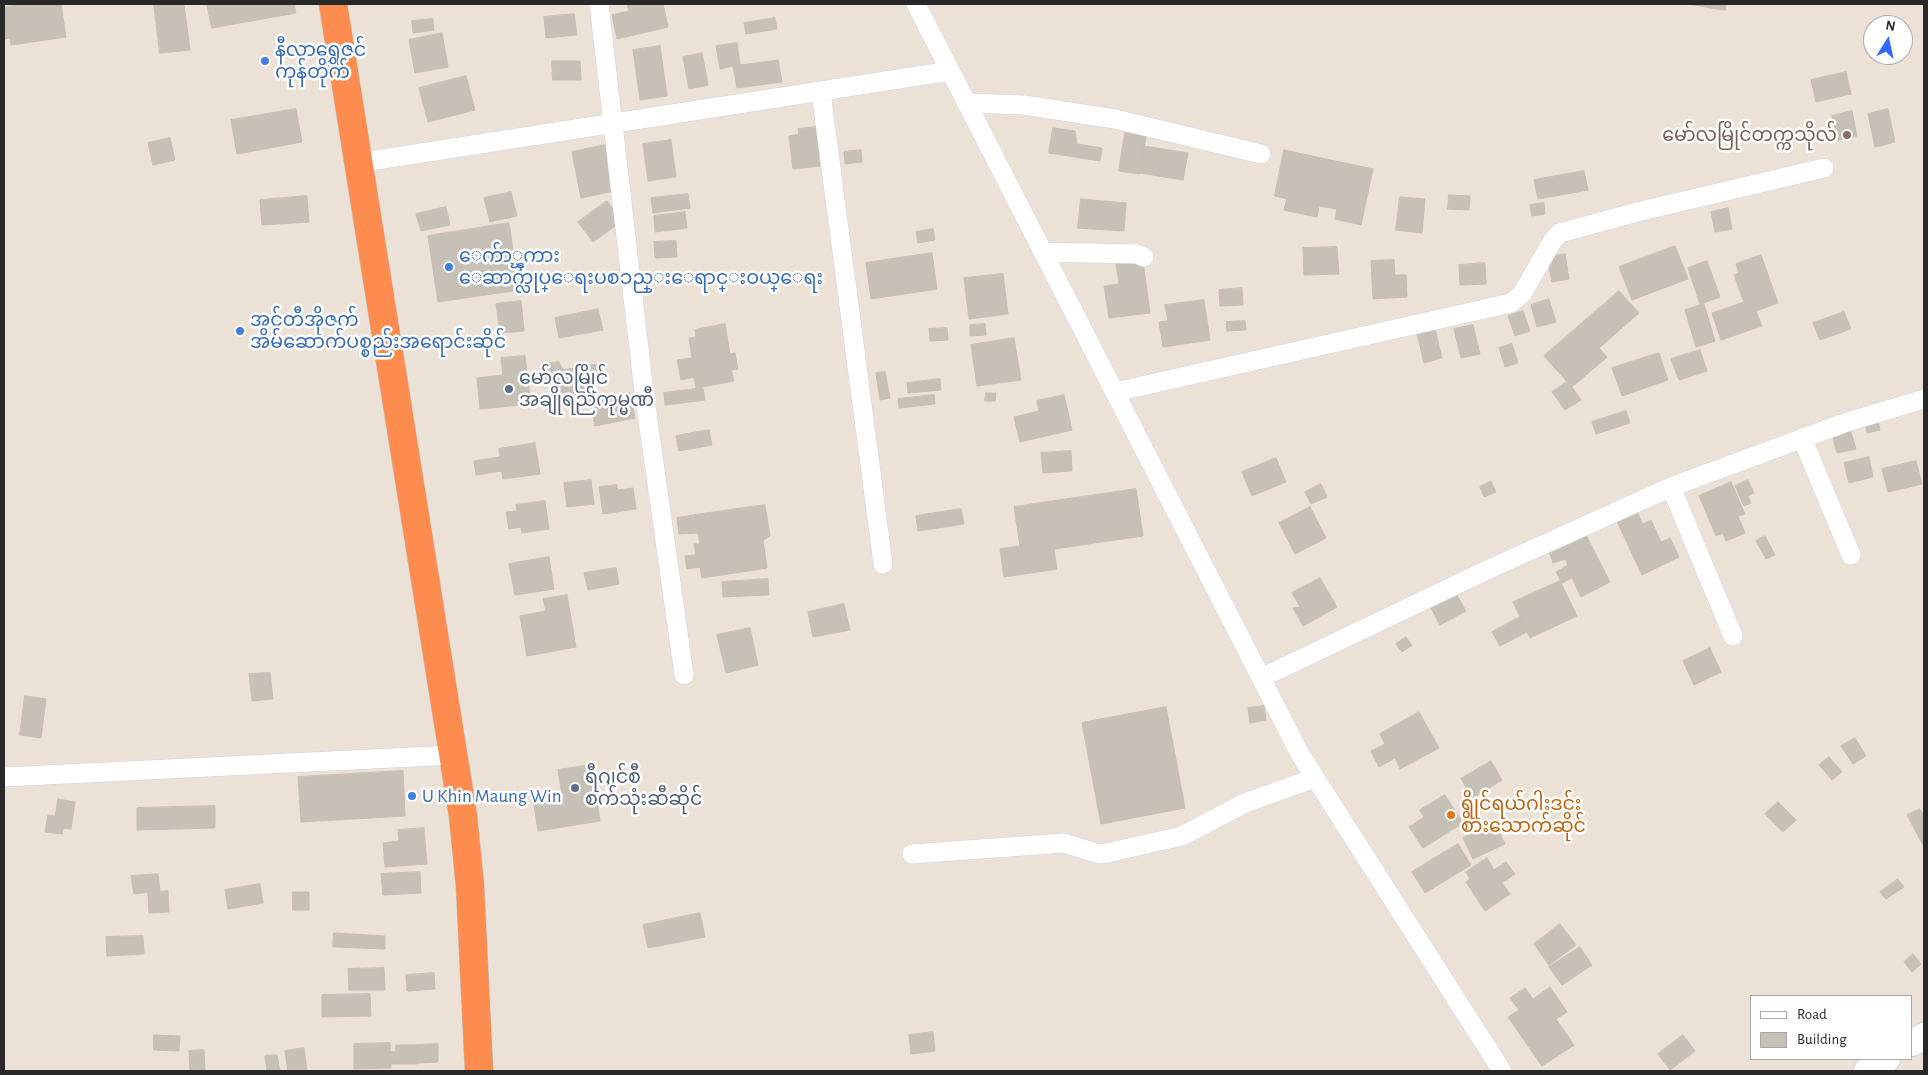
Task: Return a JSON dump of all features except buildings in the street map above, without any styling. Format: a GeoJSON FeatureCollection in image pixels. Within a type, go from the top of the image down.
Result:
{"type":"FeatureCollection","features":[{"type":"Feature","properties":{"kind":"highway"},"geometry":{"type":"LineString","coordinates":[[333,4],[463,816],[470,886],[479,1071]]}},
{"type":"Feature","properties":{"kind":"main road"},"geometry":{"type":"LineString","coordinates":[[1913,1042],[1924,1036]]}},
{"type":"Feature","properties":{"kind":"main road"},"geometry":{"type":"LineString","coordinates":[[1867,1071],[1885,1060]]}},
{"type":"Feature","properties":{"kind":"street"},"geometry":{"type":"LineString","coordinates":[[599,4],[644,392],[684,675]]}},
{"type":"Feature","properties":{"kind":"street"},"geometry":{"type":"LineString","coordinates":[[916,4],[1261,678],[1315,778],[1502,1071]]}},
{"type":"Feature","properties":{"kind":"street"},"geometry":{"type":"LineString","coordinates":[[357,163],[613,125],[950,71]]}},
{"type":"Feature","properties":{"kind":"street"},"geometry":{"type":"LineString","coordinates":[[821,92],[883,564]]}},
{"type":"Feature","properties":{"kind":"street"},"geometry":{"type":"LineString","coordinates":[[966,103],[1024,106],[1115,119],[1261,154]]}},
{"type":"Feature","properties":{"kind":"street"},"geometry":{"type":"LineString","coordinates":[[1115,392],[1511,303],[1522,294],[1553,240],[1560,233],[1637,212],[1824,168]]}},
{"type":"Feature","properties":{"kind":"street"},"geometry":{"type":"LineString","coordinates":[[1043,252],[1137,254],[1144,257]]}},
{"type":"Feature","properties":{"kind":"street"},"geometry":{"type":"LineString","coordinates":[[1261,678],[1494,567],[1670,487],[1844,422],[1924,399]]}},
{"type":"Feature","properties":{"kind":"street"},"geometry":{"type":"LineString","coordinates":[[1802,438],[1851,555]]}},
{"type":"Feature","properties":{"kind":"street"},"geometry":{"type":"LineString","coordinates":[[1670,487],[1733,636]]}},
{"type":"Feature","properties":{"kind":"street"},"geometry":{"type":"LineString","coordinates":[[4,777],[453,756]]}},
{"type":"Feature","properties":{"kind":"street"},"geometry":{"type":"LineString","coordinates":[[912,854],[1064,843],[1099,854],[1107,853],[1182,836],[1245,803],[1315,778]]}},
{"type":"Feature","properties":{"kind":"place","name":"နီလာရွှေဇင် ကုန်တိုက်"},"geometry":{"type":"Point","coordinates":[265,61]}},
{"type":"Feature","properties":{"kind":"place","name":"မော်လမြိုင်တက္ကသိုလ်"},"geometry":{"type":"Point","coordinates":[1847,135]}},
{"type":"Feature","properties":{"kind":"place","name":"ေက်ာ္ၾကား ေဆာက္လုပ္ေရးပစၥည္းေရာင္းဝယ္ေရး"},"geometry":{"type":"Point","coordinates":[449,267]}},
{"type":"Feature","properties":{"kind":"place","name":"အင်တီအိုဇက် အိမ်ဆောက်ပစ္စည်းအရောင်းဆိုင်"},"geometry":{"type":"Point","coordinates":[240,331]}},
{"type":"Feature","properties":{"kind":"place","name":"မော်လမြိုင် အချိုရည်ကုမ္မဏီ"},"geometry":{"type":"Point","coordinates":[509,389]}},
{"type":"Feature","properties":{"kind":"place","name":"ရီဂျင်စီ စက်သုံးဆီဆိုင်"},"geometry":{"type":"Point","coordinates":[575,788]}},
{"type":"Feature","properties":{"kind":"place","name":"U Khin Maung Win"},"geometry":{"type":"Point","coordinates":[412,796]}},
{"type":"Feature","properties":{"kind":"place","name":"ရွိုင်ရယ်ဂါးဒင်း စားသောက်ဆိုင်"},"geometry":{"type":"Point","coordinates":[1451,815]}}]}
